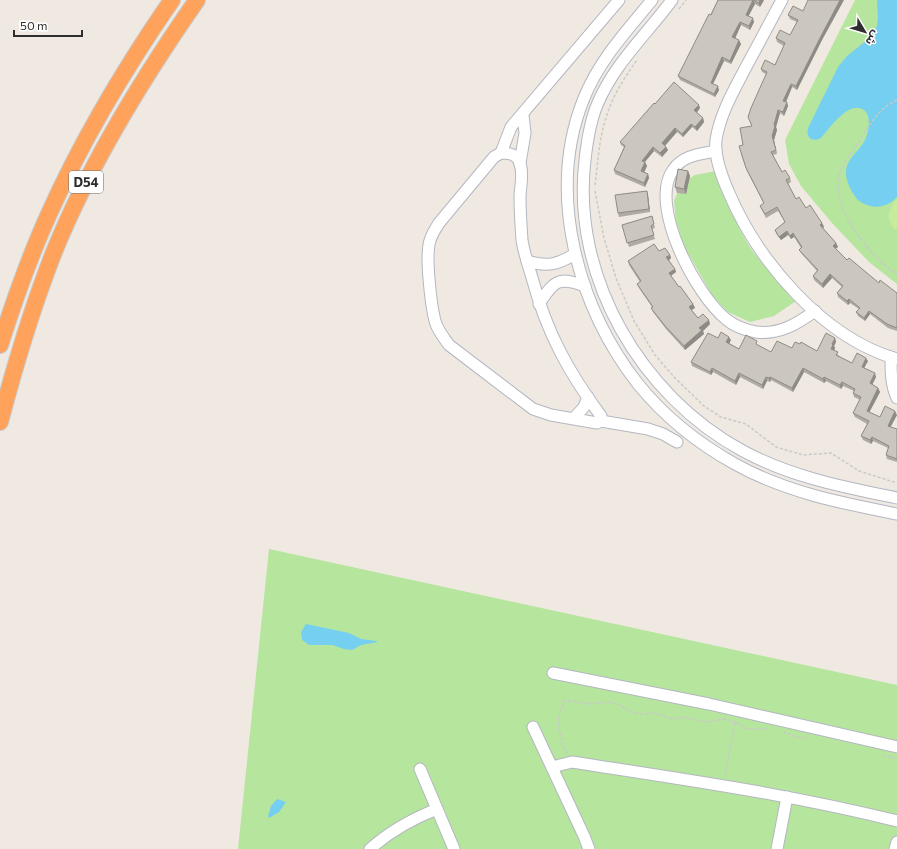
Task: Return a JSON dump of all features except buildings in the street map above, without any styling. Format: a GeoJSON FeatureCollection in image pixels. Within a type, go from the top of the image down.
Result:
{"type":"FeatureCollection","features":[{"type":"Feature","properties":{"kind":"highway","name":"D54"},"geometry":{"type":"LineString","coordinates":[[0,345],[35,247],[77,156],[112,94],[172,0]]}},
{"type":"Feature","properties":{"kind":"highway","name":"D54"},"geometry":{"type":"LineString","coordinates":[[0,422],[10,382],[43,280],[60,237],[80,194],[135,94],[197,0]]}},
{"type":"Feature","properties":{"kind":"street"},"geometry":{"type":"LineString","coordinates":[[501,153],[511,127],[523,115],[620,0]]}},
{"type":"Feature","properties":{"kind":"street"},"geometry":{"type":"LineString","coordinates":[[652,0],[610,50],[591,82],[578,118],[570,152],[567,187],[575,254],[585,286],[600,324],[629,372],[655,403],[669,417],[701,442],[735,464],[772,481],[830,500],[897,514]]}},
{"type":"Feature","properties":{"kind":"street"},"geometry":{"type":"LineString","coordinates":[[672,0],[629,52],[605,87],[596,107],[586,148],[583,191],[587,233],[598,275],[615,318],[630,345],[653,377],[686,411],[723,439],[760,460],[796,473],[838,486],[897,498]]}},
{"type":"Feature","properties":{"kind":"street"},"geometry":{"type":"LineString","coordinates":[[782,0],[726,106],[717,133],[716,151],[723,176],[730,194],[753,236],[781,276],[815,311],[834,327],[867,347],[894,358],[892,380],[893,390],[897,398]]}},
{"type":"Feature","properties":{"kind":"street"},"geometry":{"type":"LineString","coordinates":[[523,115],[524,132],[520,163],[520,198],[522,240],[527,261],[539,304],[560,352],[601,416],[601,421]]}},
{"type":"Feature","properties":{"kind":"street"},"geometry":{"type":"LineString","coordinates":[[716,151],[696,155],[680,162],[673,169],[666,185],[665,194],[674,237],[686,264],[702,292],[726,320],[746,330],[756,332],[778,331],[789,328],[815,311]]}},
{"type":"Feature","properties":{"kind":"street"},"geometry":{"type":"LineString","coordinates":[[520,163],[516,156],[509,153],[501,153],[494,157],[433,232],[427,254],[434,314],[440,331],[449,345],[525,404],[542,412],[597,423],[601,421],[648,429],[663,434],[677,442]]}},
{"type":"Feature","properties":{"kind":"street"},"geometry":{"type":"LineString","coordinates":[[527,261],[541,264],[556,264],[575,254]]}},
{"type":"Feature","properties":{"kind":"street"},"geometry":{"type":"LineString","coordinates":[[539,304],[548,290],[559,282],[566,280],[585,286]]}},
{"type":"Feature","properties":{"kind":"street"},"geometry":{"type":"LineString","coordinates":[[574,418],[584,407],[588,397]]}},
{"type":"Feature","properties":{"kind":"street"},"geometry":{"type":"LineString","coordinates":[[553,673],[709,704],[897,746]]}},
{"type":"Feature","properties":{"kind":"street"},"geometry":{"type":"LineString","coordinates":[[532,727],[589,849]]}},
{"type":"Feature","properties":{"kind":"street"},"geometry":{"type":"LineString","coordinates":[[552,767],[564,763],[575,763],[723,785],[826,804],[897,821]]}},
{"type":"Feature","properties":{"kind":"street"},"geometry":{"type":"LineString","coordinates":[[420,769],[454,849]]}},
{"type":"Feature","properties":{"kind":"street"},"geometry":{"type":"LineString","coordinates":[[777,849],[788,797]]}},
{"type":"Feature","properties":{"kind":"street"},"geometry":{"type":"LineString","coordinates":[[370,849],[406,823],[437,809]]}},
{"type":"Feature","properties":{"kind":"street"},"geometry":{"type":"LineString","coordinates":[[895,849],[897,842]]}},
{"type":"Feature","properties":{"kind":"path"},"geometry":{"type":"LineString","coordinates":[[897,100],[884,108],[876,116],[843,163],[838,182],[840,200],[846,217],[854,232],[879,259],[897,274]]}},
{"type":"Feature","properties":{"kind":"path"},"geometry":{"type":"LineString","coordinates":[[575,763],[576,752],[565,752],[557,723],[560,711],[566,700],[589,704],[610,702],[620,705],[631,712],[641,714],[654,712],[672,719],[684,717],[706,722],[724,720],[735,722],[747,729],[771,729]]}},
{"type":"Feature","properties":{"kind":"path"},"geometry":{"type":"LineString","coordinates":[[723,785],[735,722]]}},
{"type":"Feature","properties":{"kind":"path"},"geometry":{"type":"LineString","coordinates":[[778,730],[797,737],[810,738]]}},
{"type":"Feature","properties":{"kind":"path"},"geometry":{"type":"LineString","coordinates":[[883,755],[897,759]]}},
{"type":"Feature","properties":{"kind":"green space"},"geometry":{"type":"Polygon","coordinates":[[[855,0],[897,0],[897,284],[869,262],[832,223],[801,186],[789,164],[785,140],[855,0]]]}},
{"type":"Feature","properties":{"kind":"green space"},"geometry":{"type":"Polygon","coordinates":[[[716,171],[726,199],[748,244],[765,267],[796,301],[774,316],[750,322],[728,312],[713,297],[684,246],[676,221],[674,201],[681,184],[695,175],[716,171]]]}},
{"type":"Feature","properties":{"kind":"green space"},"geometry":{"type":"Polygon","coordinates":[[[897,199],[897,230],[893,228],[888,216],[897,199]]]}},
{"type":"Feature","properties":{"kind":"green space"},"geometry":{"type":"Polygon","coordinates":[[[269,549],[897,685],[897,849],[238,849],[269,549]]]}},
{"type":"Feature","properties":{"kind":"water"},"geometry":{"type":"Polygon","coordinates":[[[877,0],[897,0],[897,197],[887,205],[875,207],[864,204],[853,194],[847,178],[846,170],[848,163],[861,146],[868,131],[869,120],[867,113],[859,108],[853,108],[847,111],[821,138],[814,140],[810,138],[808,134],[808,128],[838,67],[847,56],[867,40],[877,26],[877,0]]]}},
{"type":"Feature","properties":{"kind":"water"},"geometry":{"type":"Polygon","coordinates":[[[306,624],[349,633],[361,639],[378,642],[361,645],[352,650],[332,645],[309,645],[302,640],[301,632],[306,624]]]}},
{"type":"Feature","properties":{"kind":"water"},"geometry":{"type":"Polygon","coordinates":[[[277,799],[286,802],[279,812],[269,818],[268,816],[271,806],[277,799]]]}}]}
